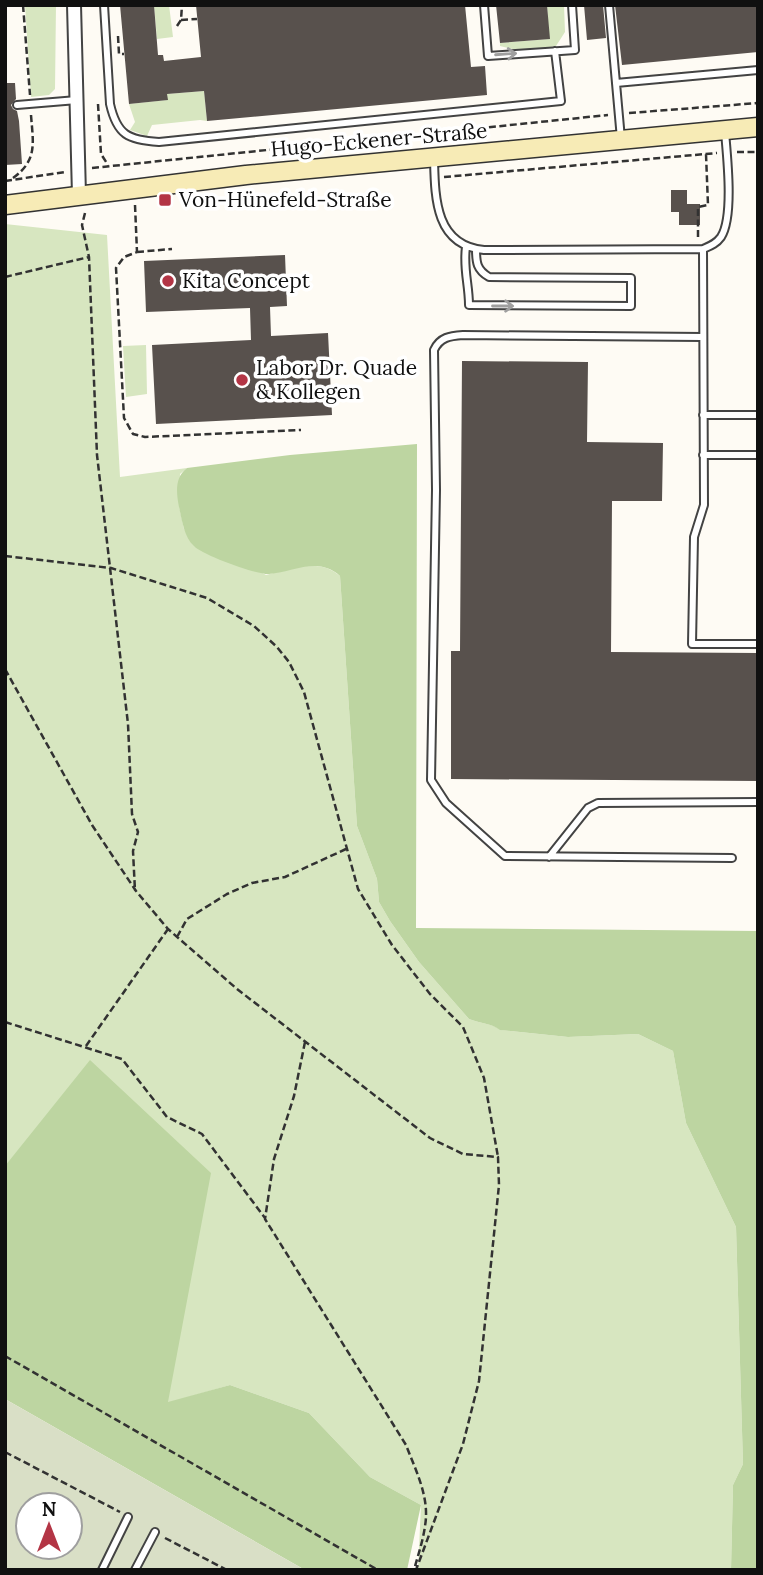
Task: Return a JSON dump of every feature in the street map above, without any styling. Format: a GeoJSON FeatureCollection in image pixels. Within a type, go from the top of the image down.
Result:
{"type":"FeatureCollection","features":[{"type":"Feature","properties":{"kind":"main road","name":"Hugo-Eckener-Straße"},"geometry":{"type":"LineString","coordinates":[[5,205],[83,202],[246,175],[758,127]]}},
{"type":"Feature","properties":{"kind":"street"},"geometry":{"type":"LineString","coordinates":[[74,5],[79,170],[83,202]]}},
{"type":"Feature","properties":{"kind":"lane"},"geometry":{"type":"LineString","coordinates":[[104,5],[113,119],[121,132],[137,140],[159,142],[561,102],[555,51]]}},
{"type":"Feature","properties":{"kind":"lane"},"geometry":{"type":"LineString","coordinates":[[484,5],[488,56],[575,50],[572,5]]}},
{"type":"Feature","properties":{"kind":"lane"},"geometry":{"type":"LineString","coordinates":[[609,5],[621,140]]}},
{"type":"Feature","properties":{"kind":"lane"},"geometry":{"type":"LineString","coordinates":[[616,83],[758,70]]}},
{"type":"Feature","properties":{"kind":"lane"},"geometry":{"type":"LineString","coordinates":[[17,106],[77,100]]}},
{"type":"Feature","properties":{"kind":"lane"},"geometry":{"type":"LineString","coordinates":[[434,158],[437,201],[445,228],[451,237],[466,247],[701,249],[713,244],[722,235],[727,215],[729,182],[724,130]]}},
{"type":"Feature","properties":{"kind":"lane"},"geometry":{"type":"LineString","coordinates":[[466,247],[465,274],[470,286],[469,305],[631,306],[631,278],[489,277],[481,272],[476,262],[476,249]]}},
{"type":"Feature","properties":{"kind":"lane"},"geometry":{"type":"LineString","coordinates":[[701,249],[704,505],[694,537],[692,644],[758,644]]}},
{"type":"Feature","properties":{"kind":"lane"},"geometry":{"type":"LineString","coordinates":[[703,337],[463,335],[448,337],[438,342],[435,350],[436,491],[431,780],[446,803],[505,856],[732,858]]}},
{"type":"Feature","properties":{"kind":"lane"},"geometry":{"type":"LineString","coordinates":[[703,415],[758,415]]}},
{"type":"Feature","properties":{"kind":"lane"},"geometry":{"type":"LineString","coordinates":[[703,455],[758,455]]}},
{"type":"Feature","properties":{"kind":"lane"},"geometry":{"type":"LineString","coordinates":[[549,857],[587,808],[598,803],[758,802]]}},
{"type":"Feature","properties":{"kind":"lane"},"geometry":{"type":"LineString","coordinates":[[102,1570],[128,1517]]}},
{"type":"Feature","properties":{"kind":"lane"},"geometry":{"type":"LineString","coordinates":[[135,1570],[155,1532]]}},
{"type":"Feature","properties":{"kind":"path"},"geometry":{"type":"LineString","coordinates":[[177,26],[181,20],[182,5]]}},
{"type":"Feature","properties":{"kind":"path"},"geometry":{"type":"LineString","coordinates":[[181,20],[197,19]]}},
{"type":"Feature","properties":{"kind":"path"},"geometry":{"type":"LineString","coordinates":[[5,181],[108,165],[619,114],[758,103]]}},
{"type":"Feature","properties":{"kind":"path"},"geometry":{"type":"LineString","coordinates":[[434,178],[706,154],[758,152]]}},
{"type":"Feature","properties":{"kind":"path"},"geometry":{"type":"LineString","coordinates":[[701,249],[698,207],[708,205],[706,154]]}},
{"type":"Feature","properties":{"kind":"path"},"geometry":{"type":"LineString","coordinates":[[83,202],[82,225],[89,257],[97,455],[128,724],[132,814],[138,832],[134,851],[135,891]]}},
{"type":"Feature","properties":{"kind":"path"},"geometry":{"type":"LineString","coordinates":[[135,202],[137,251]]}},
{"type":"Feature","properties":{"kind":"path"},"geometry":{"type":"LineString","coordinates":[[172,249],[137,251],[124,257],[116,268],[124,418],[133,434],[145,438],[301,430]]}},
{"type":"Feature","properties":{"kind":"path"},"geometry":{"type":"LineString","coordinates":[[5,276],[89,257]]}},
{"type":"Feature","properties":{"kind":"path"},"geometry":{"type":"LineString","coordinates":[[5,556],[111,568],[206,598],[254,626],[277,646],[289,662],[304,692],[358,889],[392,945],[430,994],[463,1027],[484,1078],[493,1120],[499,1185],[479,1381],[463,1444],[415,1570]]}},
{"type":"Feature","properties":{"kind":"path"},"geometry":{"type":"LineString","coordinates":[[5,669],[92,825],[135,891],[168,929],[237,989],[430,1138],[463,1154],[498,1157]]}},
{"type":"Feature","properties":{"kind":"path"},"geometry":{"type":"LineString","coordinates":[[177,937],[187,919],[227,894],[252,883],[285,877],[346,849]]}},
{"type":"Feature","properties":{"kind":"path"},"geometry":{"type":"LineString","coordinates":[[86,1046],[168,929]]}},
{"type":"Feature","properties":{"kind":"path"},"geometry":{"type":"LineString","coordinates":[[5,1023],[122,1059],[167,1117],[202,1134],[265,1219],[406,1445],[421,1483],[426,1505],[426,1525],[415,1570]]}},
{"type":"Feature","properties":{"kind":"path"},"geometry":{"type":"LineString","coordinates":[[265,1219],[274,1158],[294,1096],[305,1042]]}},
{"type":"Feature","properties":{"kind":"path"},"geometry":{"type":"LineString","coordinates":[[5,1356],[378,1570]]}},
{"type":"Feature","properties":{"kind":"path"},"geometry":{"type":"LineString","coordinates":[[5,1452],[128,1517]]}},
{"type":"Feature","properties":{"kind":"path"},"geometry":{"type":"LineString","coordinates":[[155,1532],[228,1570]]}},
{"type":"Feature","properties":{"kind":"green space"},"geometry":{"type":"Polygon","coordinates":[[[25,5],[56,5],[55,89],[49,95],[31,97],[25,5]]]}},
{"type":"Feature","properties":{"kind":"green space"},"geometry":{"type":"Polygon","coordinates":[[[154,5],[169,5],[173,37],[157,39],[154,5]]]}},
{"type":"Feature","properties":{"kind":"green space"},"geometry":{"type":"Polygon","coordinates":[[[547,5],[564,5],[565,32],[556,46],[525,52],[500,46],[500,43],[549,39],[547,5]]]}},
{"type":"Feature","properties":{"kind":"green space"},"geometry":{"type":"Polygon","coordinates":[[[204,91],[207,121],[152,125],[147,136],[130,130],[135,122],[129,104],[167,100],[167,94],[204,91]]]}},
{"type":"Feature","properties":{"kind":"green space"},"geometry":{"type":"Polygon","coordinates":[[[5,224],[107,235],[120,477],[187,468],[180,474],[179,506],[184,529],[266,575],[314,566],[332,570],[340,576],[357,826],[377,879],[379,902],[419,962],[473,1021],[501,1030],[568,1037],[638,1034],[673,1051],[686,1123],[736,1227],[743,1464],[733,1485],[731,1570],[418,1570],[421,1505],[370,1477],[309,1413],[230,1385],[168,1403],[5,1166],[5,224]]]}},
{"type":"Feature","properties":{"kind":"green space"},"geometry":{"type":"Polygon","coordinates":[[[146,345],[147,394],[126,397],[123,346],[146,345]]]}},
{"type":"Feature","properties":{"kind":"green space"},"geometry":{"type":"Polygon","coordinates":[[[417,444],[416,928],[758,931],[758,1570],[731,1570],[733,1485],[743,1464],[736,1227],[686,1123],[673,1051],[638,1034],[568,1037],[500,1030],[469,1019],[419,962],[379,902],[377,879],[357,826],[340,576],[332,570],[314,566],[269,574],[242,568],[199,550],[188,538],[184,528],[177,490],[178,480],[187,468],[290,455],[417,444]]]}},
{"type":"Feature","properties":{"kind":"green space"},"geometry":{"type":"Polygon","coordinates":[[[90,1060],[211,1173],[168,1402],[230,1385],[309,1413],[370,1477],[421,1505],[407,1570],[305,1570],[5,1399],[5,1166],[90,1060]]]}},
{"type":"Feature","properties":{"kind":"green space"},"geometry":{"type":"Polygon","coordinates":[[[5,1399],[305,1570],[5,1570],[5,1399]]]}},
{"type":"Feature","properties":{"kind":"building"},"geometry":{"type":"Polygon","coordinates":[[[120,5],[154,5],[158,55],[163,55],[164,61],[201,57],[196,5],[465,5],[471,67],[485,66],[487,95],[207,121],[204,91],[167,94],[168,100],[129,104],[120,5]]]}},
{"type":"Feature","properties":{"kind":"building"},"geometry":{"type":"Polygon","coordinates":[[[496,5],[547,5],[550,39],[500,43],[496,5]]]}},
{"type":"Feature","properties":{"kind":"building"},"geometry":{"type":"Polygon","coordinates":[[[584,5],[603,5],[606,38],[587,40],[584,5]]]}},
{"type":"Feature","properties":{"kind":"building"},"geometry":{"type":"Polygon","coordinates":[[[615,5],[758,5],[758,52],[622,65],[615,5]]]}},
{"type":"Feature","properties":{"kind":"building"},"geometry":{"type":"Polygon","coordinates":[[[5,83],[15,83],[16,99],[11,105],[17,111],[19,121],[22,164],[5,165],[5,83]]]}},
{"type":"Feature","properties":{"kind":"building"},"geometry":{"type":"Polygon","coordinates":[[[671,190],[687,190],[687,204],[700,204],[700,225],[679,225],[679,212],[671,212],[671,190]]]}},
{"type":"Feature","properties":{"kind":"building","name":"Labor Dr. Quade & Kollegen"},"geometry":{"type":"Polygon","coordinates":[[[285,255],[287,306],[270,307],[271,336],[328,333],[332,415],[156,424],[152,345],[251,340],[250,308],[146,312],[144,261],[285,255]]]}},
{"type":"Feature","properties":{"kind":"building"},"geometry":{"type":"Polygon","coordinates":[[[462,361],[588,362],[587,442],[663,443],[662,501],[612,501],[611,652],[758,653],[758,781],[451,779],[451,651],[460,651],[462,361]]]}},
{"type":"Feature","properties":{"kind":"place","name":"Von-Hünefeld-Straße"},"geometry":{"type":"Point","coordinates":[165,200]}},
{"type":"Feature","properties":{"kind":"place","name":"Kita Concept"},"geometry":{"type":"Point","coordinates":[168,281]}},
{"type":"Feature","properties":{"kind":"place","name":"Labor Dr. Quade & Kollegen"},"geometry":{"type":"Point","coordinates":[242,380]}}]}
